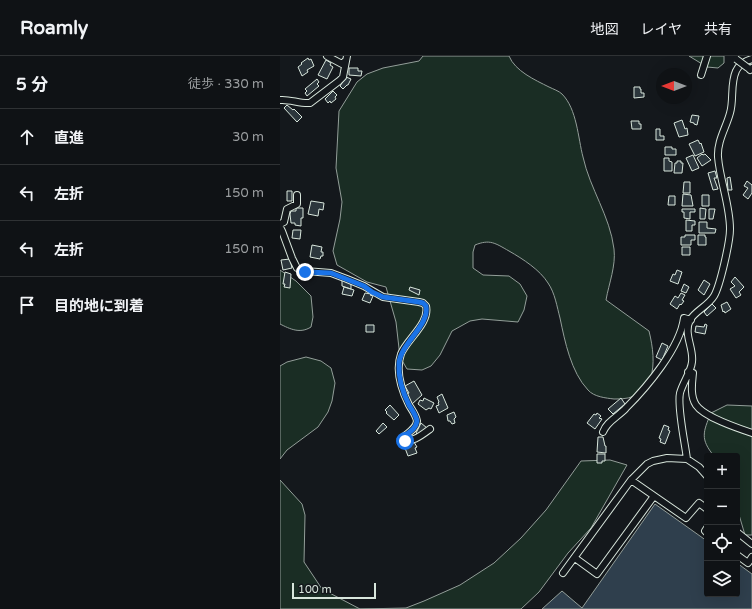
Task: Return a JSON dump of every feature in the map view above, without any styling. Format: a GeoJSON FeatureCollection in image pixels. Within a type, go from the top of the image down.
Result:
{"type":"FeatureCollection","features":[{"type":"Feature","properties":{"kind":"street"},"geometry":{"type":"LineString","coordinates":[[701,75],[707,56]]}},
{"type":"Feature","properties":{"kind":"street"},"geometry":{"type":"LineString","coordinates":[[332,57],[342,64],[347,58]]}},
{"type":"Feature","properties":{"kind":"street"},"geometry":{"type":"LineString","coordinates":[[733,57],[750,70]]}},
{"type":"Feature","properties":{"kind":"street"},"geometry":{"type":"LineString","coordinates":[[280,100],[305,104],[310,103],[339,81],[343,76],[347,58]]}},
{"type":"Feature","properties":{"kind":"street"},"geometry":{"type":"LineString","coordinates":[[687,459],[679,401],[682,388],[692,362],[688,328],[690,320],[714,296],[728,245],[730,223],[718,157],[719,145],[730,113],[736,71],[745,61],[752,58]]}},
{"type":"Feature","properties":{"kind":"street"},"geometry":{"type":"LineString","coordinates":[[280,224],[284,222],[287,209],[297,204],[297,195]]}},
{"type":"Feature","properties":{"kind":"street"},"geometry":{"type":"LineString","coordinates":[[280,227],[292,258],[297,268],[300,270],[305,272],[331,273],[364,286],[383,297],[419,302],[426,306],[426,316],[405,346],[399,361],[401,386],[417,421],[417,424],[413,429],[401,439],[410,441],[430,429]]}},
{"type":"Feature","properties":{"kind":"street"},"geometry":{"type":"LineString","coordinates":[[603,432],[607,424],[620,415],[661,366],[677,339],[683,326],[684,318],[690,320]]}},
{"type":"Feature","properties":{"kind":"street"},"geometry":{"type":"LineString","coordinates":[[688,372],[693,374],[693,399],[696,405],[703,411],[724,423],[752,433]]}},
{"type":"Feature","properties":{"kind":"street"},"geometry":{"type":"LineString","coordinates":[[563,573],[631,480],[644,466],[653,461],[667,458],[687,459],[699,467],[704,473]]}},
{"type":"Feature","properties":{"kind":"street"},"geometry":{"type":"LineString","coordinates":[[631,480],[686,518],[699,503],[704,506]]}},
{"type":"Feature","properties":{"kind":"street"},"geometry":{"type":"LineString","coordinates":[[575,558],[597,574],[654,496]]}},
{"type":"Feature","properties":{"kind":"street"},"geometry":{"type":"LineString","coordinates":[[740,534],[752,544]]}},
{"type":"Feature","properties":{"kind":"street"},"geometry":{"type":"LineString","coordinates":[[740,556],[750,560]]}},
{"type":"Feature","properties":{"kind":"green space"},"geometry":{"type":"Polygon","coordinates":[[[423,56],[509,56],[521,71],[559,92],[567,100],[574,116],[586,169],[612,237],[614,262],[606,300],[649,331],[652,343],[653,367],[651,378],[646,387],[639,394],[628,398],[614,399],[597,396],[588,390],[577,375],[573,366],[556,300],[545,278],[531,265],[496,244],[485,242],[475,245],[473,252],[473,268],[483,275],[509,276],[520,284],[527,296],[524,310],[518,322],[482,319],[470,321],[452,331],[440,355],[431,366],[422,370],[407,369],[400,357],[396,322],[386,287],[367,282],[337,265],[333,251],[342,202],[336,168],[339,111],[357,82],[367,74],[383,68],[419,61],[423,56]]]}},
{"type":"Feature","properties":{"kind":"green space"},"geometry":{"type":"Polygon","coordinates":[[[689,56],[724,56],[724,63],[718,68],[707,67],[689,56]]]}},
{"type":"Feature","properties":{"kind":"green space"},"geometry":{"type":"Polygon","coordinates":[[[280,270],[296,281],[311,296],[313,317],[311,327],[307,329],[295,330],[280,324],[280,270]]]}},
{"type":"Feature","properties":{"kind":"green space"},"geometry":{"type":"Polygon","coordinates":[[[306,357],[321,361],[331,368],[335,383],[332,401],[328,412],[318,427],[287,450],[280,459],[280,366],[287,362],[306,357]]]}},
{"type":"Feature","properties":{"kind":"green space"},"geometry":{"type":"Polygon","coordinates":[[[727,405],[752,406],[752,535],[745,535],[740,518],[740,453],[712,453],[706,445],[704,435],[711,413],[727,405]]]}},
{"type":"Feature","properties":{"kind":"green space"},"geometry":{"type":"Polygon","coordinates":[[[610,460],[627,465],[591,528],[568,553],[539,592],[521,609],[360,609],[406,608],[460,585],[494,563],[521,538],[546,510],[581,461],[610,460]]]}},
{"type":"Feature","properties":{"kind":"green space"},"geometry":{"type":"Polygon","coordinates":[[[280,480],[302,504],[305,515],[304,562],[322,589],[360,609],[280,609],[280,480]]]}},
{"type":"Feature","properties":{"kind":"water"},"geometry":{"type":"Polygon","coordinates":[[[655,504],[704,539],[704,597],[740,597],[740,565],[752,574],[752,609],[542,609],[562,591],[582,608],[655,504]]]}},
{"type":"Feature","properties":{"kind":"building"},"geometry":{"type":"Polygon","coordinates":[[[308,58],[309,60],[311,59],[314,66],[307,70],[308,72],[302,76],[298,67],[308,58]]]}},
{"type":"Feature","properties":{"kind":"building"},"geometry":{"type":"Polygon","coordinates":[[[326,60],[331,63],[330,65],[333,67],[327,79],[318,75],[326,60]]]}},
{"type":"Feature","properties":{"kind":"building"},"geometry":{"type":"Polygon","coordinates":[[[349,68],[358,68],[358,71],[362,71],[361,76],[349,75],[349,68]]]}},
{"type":"Feature","properties":{"kind":"building"},"geometry":{"type":"Polygon","coordinates":[[[346,77],[351,79],[348,85],[343,89],[340,86],[346,77]]]}},
{"type":"Feature","properties":{"kind":"building"},"geometry":{"type":"Polygon","coordinates":[[[317,79],[319,82],[317,84],[319,86],[307,96],[305,93],[307,91],[305,89],[317,79]]]}},
{"type":"Feature","properties":{"kind":"building"},"geometry":{"type":"Polygon","coordinates":[[[634,87],[640,87],[641,93],[644,93],[644,97],[634,98],[634,87]]]}},
{"type":"Feature","properties":{"kind":"building"},"geometry":{"type":"Polygon","coordinates":[[[333,91],[337,95],[335,97],[336,99],[331,103],[330,101],[328,103],[325,99],[333,91]]]}},
{"type":"Feature","properties":{"kind":"building"},"geometry":{"type":"Polygon","coordinates":[[[287,105],[293,110],[294,109],[302,117],[297,122],[284,108],[287,105]]]}},
{"type":"Feature","properties":{"kind":"building"},"geometry":{"type":"Polygon","coordinates":[[[692,115],[699,116],[697,125],[690,122],[692,115]]]}},
{"type":"Feature","properties":{"kind":"building"},"geometry":{"type":"Polygon","coordinates":[[[682,120],[685,129],[687,128],[688,135],[679,137],[674,123],[682,120]]]}},
{"type":"Feature","properties":{"kind":"building"},"geometry":{"type":"Polygon","coordinates":[[[631,121],[639,121],[639,124],[641,124],[641,129],[632,129],[631,121]]]}},
{"type":"Feature","properties":{"kind":"building"},"geometry":{"type":"Polygon","coordinates":[[[656,129],[660,129],[660,136],[664,136],[664,140],[656,140],[656,129]]]}},
{"type":"Feature","properties":{"kind":"building"},"geometry":{"type":"Polygon","coordinates":[[[698,140],[700,144],[701,143],[704,152],[695,156],[689,144],[698,140]]]}},
{"type":"Feature","properties":{"kind":"building"},"geometry":{"type":"Polygon","coordinates":[[[665,147],[672,147],[672,149],[676,149],[676,155],[665,155],[665,147]]]}},
{"type":"Feature","properties":{"kind":"building"},"geometry":{"type":"Polygon","coordinates":[[[702,154],[705,154],[711,160],[702,166],[697,158],[702,154]]]}},
{"type":"Feature","properties":{"kind":"building"},"geometry":{"type":"Polygon","coordinates":[[[693,155],[699,168],[692,171],[686,158],[693,155]]]}},
{"type":"Feature","properties":{"kind":"building"},"geometry":{"type":"Polygon","coordinates":[[[664,158],[669,158],[669,161],[672,162],[672,171],[664,171],[664,158]]]}},
{"type":"Feature","properties":{"kind":"building"},"geometry":{"type":"Polygon","coordinates":[[[677,161],[681,161],[681,163],[683,163],[682,173],[674,173],[675,163],[677,163],[677,161]]]}},
{"type":"Feature","properties":{"kind":"building"},"geometry":{"type":"Polygon","coordinates":[[[715,171],[717,178],[714,178],[718,189],[713,190],[708,173],[715,171]]]}},
{"type":"Feature","properties":{"kind":"building"},"geometry":{"type":"Polygon","coordinates":[[[730,177],[732,190],[728,190],[727,178],[730,177]]]}},
{"type":"Feature","properties":{"kind":"building"},"geometry":{"type":"Polygon","coordinates":[[[747,181],[752,185],[752,193],[748,199],[743,195],[748,188],[744,186],[747,181]]]}},
{"type":"Feature","properties":{"kind":"building"},"geometry":{"type":"Polygon","coordinates":[[[684,182],[690,182],[690,193],[683,193],[684,182]]]}},
{"type":"Feature","properties":{"kind":"building"},"geometry":{"type":"Polygon","coordinates":[[[287,191],[292,191],[292,201],[287,201],[287,191]]]}},
{"type":"Feature","properties":{"kind":"building"},"geometry":{"type":"Polygon","coordinates":[[[683,194],[691,195],[693,206],[682,206],[683,194]]]}},
{"type":"Feature","properties":{"kind":"building"},"geometry":{"type":"Polygon","coordinates":[[[702,195],[709,195],[709,206],[702,206],[702,195]]]}},
{"type":"Feature","properties":{"kind":"building"},"geometry":{"type":"Polygon","coordinates":[[[669,196],[675,196],[675,205],[668,205],[669,196]]]}},
{"type":"Feature","properties":{"kind":"building"},"geometry":{"type":"Polygon","coordinates":[[[311,201],[324,203],[323,210],[319,209],[318,216],[308,214],[311,201]]]}},
{"type":"Feature","properties":{"kind":"building"},"geometry":{"type":"Polygon","coordinates":[[[296,208],[303,208],[301,226],[291,223],[291,211],[296,211],[296,208]]]}},
{"type":"Feature","properties":{"kind":"building"},"geometry":{"type":"Polygon","coordinates":[[[700,208],[706,209],[705,219],[700,219],[700,208]]]}},
{"type":"Feature","properties":{"kind":"building"},"geometry":{"type":"Polygon","coordinates":[[[682,209],[695,209],[695,212],[690,212],[690,219],[684,218],[684,212],[682,212],[682,209]]]}},
{"type":"Feature","properties":{"kind":"building"},"geometry":{"type":"Polygon","coordinates":[[[709,209],[715,209],[713,219],[709,219],[709,209]]]}},
{"type":"Feature","properties":{"kind":"building"},"geometry":{"type":"Polygon","coordinates":[[[686,220],[695,221],[695,225],[692,225],[692,231],[686,231],[686,220]]]}},
{"type":"Feature","properties":{"kind":"building"},"geometry":{"type":"Polygon","coordinates":[[[699,222],[707,222],[707,228],[716,229],[715,233],[699,233],[699,222]]]}},
{"type":"Feature","properties":{"kind":"building"},"geometry":{"type":"Polygon","coordinates":[[[293,230],[301,230],[300,239],[292,238],[293,230]]]}},
{"type":"Feature","properties":{"kind":"building"},"geometry":{"type":"Polygon","coordinates":[[[685,235],[695,235],[695,240],[691,240],[691,245],[681,245],[681,237],[685,237],[685,235]]]}},
{"type":"Feature","properties":{"kind":"building"},"geometry":{"type":"Polygon","coordinates":[[[698,235],[705,235],[706,245],[698,245],[698,235]]]}},
{"type":"Feature","properties":{"kind":"building"},"geometry":{"type":"Polygon","coordinates":[[[312,245],[322,247],[321,252],[323,252],[323,256],[321,256],[320,259],[310,257],[312,245]]]}},
{"type":"Feature","properties":{"kind":"building"},"geometry":{"type":"Polygon","coordinates":[[[682,247],[690,247],[690,255],[682,255],[682,247]]]}},
{"type":"Feature","properties":{"kind":"building"},"geometry":{"type":"Polygon","coordinates":[[[290,259],[292,268],[283,270],[281,260],[290,259]]]}},
{"type":"Feature","properties":{"kind":"building"},"geometry":{"type":"Polygon","coordinates":[[[677,270],[682,272],[678,284],[670,281],[673,274],[675,275],[677,270]]]}},
{"type":"Feature","properties":{"kind":"building"},"geometry":{"type":"Polygon","coordinates":[[[285,272],[291,274],[290,288],[284,287],[285,284],[283,284],[285,272]]]}},
{"type":"Feature","properties":{"kind":"building"},"geometry":{"type":"Polygon","coordinates":[[[735,277],[744,287],[739,292],[741,295],[736,298],[730,289],[735,286],[731,282],[735,277]]]}},
{"type":"Feature","properties":{"kind":"building"},"geometry":{"type":"Polygon","coordinates":[[[342,280],[351,284],[351,289],[342,286],[342,280]]]}},
{"type":"Feature","properties":{"kind":"building"},"geometry":{"type":"Polygon","coordinates":[[[704,280],[710,284],[704,295],[698,290],[704,280]]]}},
{"type":"Feature","properties":{"kind":"building"},"geometry":{"type":"Polygon","coordinates":[[[684,284],[689,287],[686,293],[681,291],[684,284]]]}},
{"type":"Feature","properties":{"kind":"building"},"geometry":{"type":"Polygon","coordinates":[[[344,287],[354,290],[352,296],[342,294],[344,287]]]}},
{"type":"Feature","properties":{"kind":"building"},"geometry":{"type":"Polygon","coordinates":[[[410,287],[420,290],[419,295],[409,290],[410,287]]]}},
{"type":"Feature","properties":{"kind":"building"},"geometry":{"type":"Polygon","coordinates":[[[365,293],[373,296],[370,303],[362,300],[365,293]]]}},
{"type":"Feature","properties":{"kind":"building"},"geometry":{"type":"Polygon","coordinates":[[[681,293],[685,295],[682,300],[684,301],[677,309],[670,304],[675,296],[678,298],[681,293]]]}},
{"type":"Feature","properties":{"kind":"building"},"geometry":{"type":"Polygon","coordinates":[[[727,302],[731,309],[725,313],[724,311],[723,312],[721,305],[727,302]]]}},
{"type":"Feature","properties":{"kind":"building"},"geometry":{"type":"Polygon","coordinates":[[[712,304],[716,308],[707,316],[704,312],[712,304]]]}},
{"type":"Feature","properties":{"kind":"building"},"geometry":{"type":"Polygon","coordinates":[[[705,324],[707,325],[705,334],[695,332],[696,326],[704,327],[705,324]]]}},
{"type":"Feature","properties":{"kind":"building"},"geometry":{"type":"Polygon","coordinates":[[[366,325],[374,325],[374,332],[366,332],[366,325]]]}},
{"type":"Feature","properties":{"kind":"building"},"geometry":{"type":"Polygon","coordinates":[[[662,343],[668,346],[662,360],[656,357],[662,343]]]}},
{"type":"Feature","properties":{"kind":"building"},"geometry":{"type":"Polygon","coordinates":[[[414,381],[422,395],[412,404],[405,386],[414,381]]]}},
{"type":"Feature","properties":{"kind":"building"},"geometry":{"type":"Polygon","coordinates":[[[442,394],[448,408],[439,413],[436,406],[439,405],[437,397],[442,394]]]}},
{"type":"Feature","properties":{"kind":"building"},"geometry":{"type":"Polygon","coordinates":[[[424,398],[434,403],[431,409],[429,408],[426,410],[418,404],[420,400],[423,401],[424,398]]]}},
{"type":"Feature","properties":{"kind":"building"},"geometry":{"type":"Polygon","coordinates":[[[621,398],[625,404],[613,414],[608,409],[621,398]]]}},
{"type":"Feature","properties":{"kind":"building"},"geometry":{"type":"Polygon","coordinates":[[[390,405],[399,415],[394,420],[386,413],[387,412],[385,410],[390,405]]]}},
{"type":"Feature","properties":{"kind":"building"},"geometry":{"type":"Polygon","coordinates":[[[454,412],[456,417],[454,419],[455,423],[452,424],[448,421],[447,415],[454,412]]]}},
{"type":"Feature","properties":{"kind":"building"},"geometry":{"type":"Polygon","coordinates":[[[597,413],[601,416],[599,418],[602,419],[595,429],[587,423],[594,414],[596,415],[597,413]]]}},
{"type":"Feature","properties":{"kind":"building"},"geometry":{"type":"Polygon","coordinates":[[[383,423],[387,427],[379,434],[376,431],[383,423]]]}},
{"type":"Feature","properties":{"kind":"building"},"geometry":{"type":"Polygon","coordinates":[[[421,423],[427,428],[418,435],[416,433],[421,423]]]}},
{"type":"Feature","properties":{"kind":"building"},"geometry":{"type":"Polygon","coordinates":[[[664,425],[669,427],[668,430],[670,431],[665,444],[660,442],[661,439],[659,438],[664,425]]]}},
{"type":"Feature","properties":{"kind":"building"},"geometry":{"type":"Polygon","coordinates":[[[598,437],[603,437],[606,446],[606,453],[597,452],[598,437]]]}},
{"type":"Feature","properties":{"kind":"building"},"geometry":{"type":"Polygon","coordinates":[[[414,442],[417,447],[415,448],[417,453],[408,456],[405,448],[414,442]]]}},
{"type":"Feature","properties":{"kind":"building"},"geometry":{"type":"Polygon","coordinates":[[[597,454],[605,454],[605,461],[602,461],[602,463],[597,463],[597,454]]]}},
{"type":"Feature","properties":{"kind":"route"},"geometry":{"type":"LineString","coordinates":[[305,272],[331,273],[364,286],[383,297],[419,302],[426,306],[426,316],[405,346],[399,361],[399,379],[401,386],[417,418],[417,424],[401,439],[405,441]]}}]}
